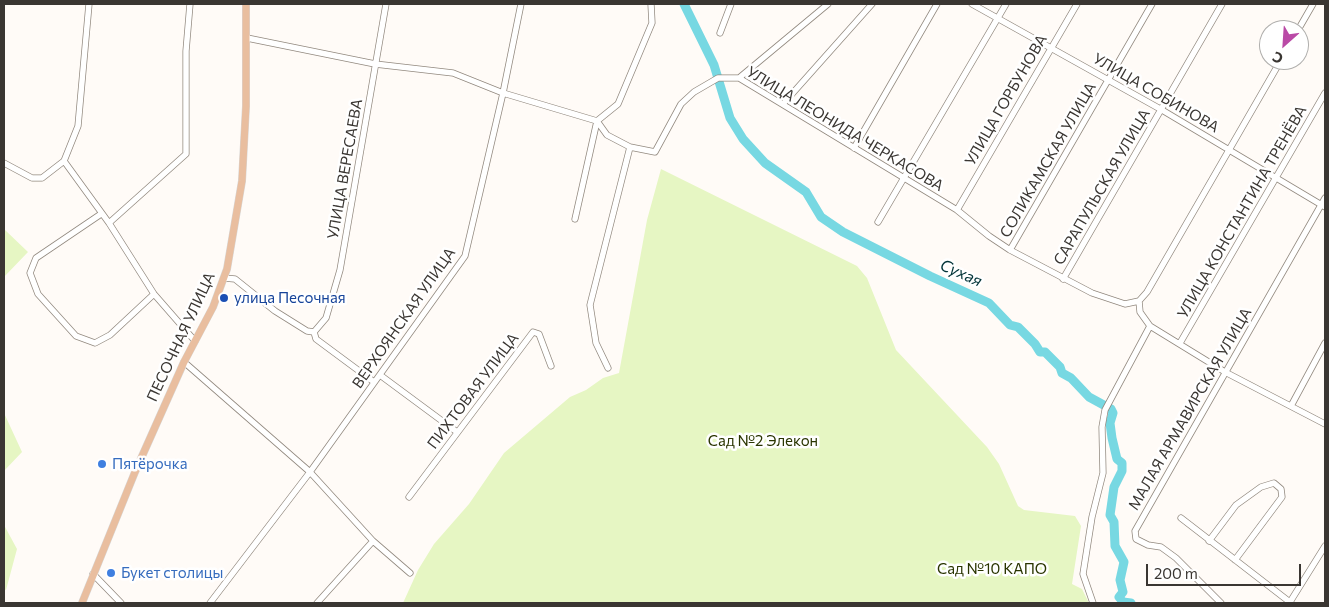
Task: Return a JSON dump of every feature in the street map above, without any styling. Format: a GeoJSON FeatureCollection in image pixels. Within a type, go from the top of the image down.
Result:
{"type":"FeatureCollection","features":[{"type":"Feature","properties":{"kind":"main road","name":"ПЕСОЧНАЯ УЛИЦА"},"geometry":{"type":"LineString","coordinates":[[82,603],[184,362],[224,278],[231,254],[242,181],[247,38],[246,4]]}},
{"type":"Feature","properties":{"kind":"street"},"geometry":{"type":"LineString","coordinates":[[4,163],[32,178],[42,178],[64,161],[78,126],[89,4]]}},
{"type":"Feature","properties":{"kind":"street"},"geometry":{"type":"LineString","coordinates":[[109,223],[186,154],[186,51],[190,4]]}},
{"type":"Feature","properties":{"kind":"street","name":"УЛИЦА ВЕРЕСАЕВА"},"geometry":{"type":"LineString","coordinates":[[314,332],[326,318],[340,270],[386,4]]}},
{"type":"Feature","properties":{"kind":"street","name":"ВЕРХОЯНСКАЯ УЛИЦА"},"geometry":{"type":"LineString","coordinates":[[210,603],[310,472],[465,256],[504,93],[521,4]]}},
{"type":"Feature","properties":{"kind":"street"},"geometry":{"type":"LineString","coordinates":[[575,219],[597,121],[618,104],[652,23],[651,4]]}},
{"type":"Feature","properties":{"kind":"street"},"geometry":{"type":"LineString","coordinates":[[720,33],[731,4]]}},
{"type":"Feature","properties":{"kind":"street"},"geometry":{"type":"LineString","coordinates":[[739,78],[828,4]]}},
{"type":"Feature","properties":{"kind":"street"},"geometry":{"type":"LineString","coordinates":[[783,104],[872,4]]}},
{"type":"Feature","properties":{"kind":"street"},"geometry":{"type":"LineString","coordinates":[[854,148],[937,4]]}},
{"type":"Feature","properties":{"kind":"street","name":"УЛИЦА СОБИНОВА"},"geometry":{"type":"LineString","coordinates":[[972,4],[1162,110],[1323,206]]}},
{"type":"Feature","properties":{"kind":"street"},"geometry":{"type":"LineString","coordinates":[[878,222],[1006,4]]}},
{"type":"Feature","properties":{"kind":"street","name":"УЛИЦА ГОРБУНОВА"},"geometry":{"type":"LineString","coordinates":[[957,210],[1077,4]]}},
{"type":"Feature","properties":{"kind":"street","name":"СОЛИКАМСКАЯ УЛИЦА"},"geometry":{"type":"LineString","coordinates":[[1010,250],[1152,4]]}},
{"type":"Feature","properties":{"kind":"street","name":"САРАПУЛЬСКАЯ УЛИЦА"},"geometry":{"type":"LineString","coordinates":[[1063,278],[1222,4]]}},
{"type":"Feature","properties":{"kind":"street"},"geometry":{"type":"LineString","coordinates":[[1304,20],[1313,4]]}},
{"type":"Feature","properties":{"kind":"street","name":"УЛИЦА ЛЕОНИДА ЧЕРКАСОВА"},"geometry":{"type":"LineString","coordinates":[[247,38],[375,64],[453,73],[504,93],[597,121],[607,135],[630,147],[655,152],[681,104],[694,92],[713,81],[726,77],[739,78],[957,210],[1010,250],[1115,303],[1124,304],[1139,301]]}},
{"type":"Feature","properties":{"kind":"street"},"geometry":{"type":"LineString","coordinates":[[1275,70],[1147,292],[1139,301],[1140,312],[1150,326],[1224,372],[1325,424]]}},
{"type":"Feature","properties":{"kind":"street","name":"УЛИЦА КОНСТАНТИНА ТРЕНЁВА"},"geometry":{"type":"LineString","coordinates":[[1180,343],[1325,93]]}},
{"type":"Feature","properties":{"kind":"street"},"geometry":{"type":"LineString","coordinates":[[608,368],[596,343],[590,305],[630,147]]}},
{"type":"Feature","properties":{"kind":"street"},"geometry":{"type":"LineString","coordinates":[[64,161],[109,223],[154,294],[195,341]]}},
{"type":"Feature","properties":{"kind":"street","name":"МАЛАЯ АРМАВИРСКАЯ УЛИЦА"},"geometry":{"type":"LineString","coordinates":[[1221,603],[1176,558],[1162,547],[1148,545],[1136,539],[1134,535],[1224,372],[1323,206],[1325,198]]}},
{"type":"Feature","properties":{"kind":"street"},"geometry":{"type":"LineString","coordinates":[[101,214],[36,258],[30,273],[38,294],[76,336],[95,343],[110,335],[154,294]]}},
{"type":"Feature","properties":{"kind":"street"},"geometry":{"type":"LineString","coordinates":[[224,278],[235,279],[275,311],[306,332],[314,332],[316,339],[374,382]]}},
{"type":"Feature","properties":{"kind":"street"},"geometry":{"type":"LineString","coordinates":[[1093,603],[1083,574],[1092,517],[1103,473],[1102,427],[1105,410],[1150,326]]}},
{"type":"Feature","properties":{"kind":"street","name":"ПИХТОВАЯ УЛИЦА"},"geometry":{"type":"LineString","coordinates":[[408,497],[533,332],[539,334],[552,366]]}},
{"type":"Feature","properties":{"kind":"street"},"geometry":{"type":"LineString","coordinates":[[1291,406],[1325,342]]}},
{"type":"Feature","properties":{"kind":"street"},"geometry":{"type":"LineString","coordinates":[[184,362],[310,472],[373,541],[410,573]]}},
{"type":"Feature","properties":{"kind":"street"},"geometry":{"type":"LineString","coordinates":[[380,375],[457,432]]}},
{"type":"Feature","properties":{"kind":"street"},"geometry":{"type":"LineString","coordinates":[[1209,540],[1236,505],[1261,487],[1274,483],[1281,489],[1282,497],[1235,560]]}},
{"type":"Feature","properties":{"kind":"street"},"geometry":{"type":"LineString","coordinates":[[1181,518],[1290,603],[1325,546]]}},
{"type":"Feature","properties":{"kind":"street"},"geometry":{"type":"LineString","coordinates":[[317,603],[373,541]]}},
{"type":"Feature","properties":{"kind":"street"},"geometry":{"type":"LineString","coordinates":[[93,574],[121,603]]}},
{"type":"Feature","properties":{"kind":"green space","name":"Сад №2 Элекон"},"geometry":{"type":"Polygon","coordinates":[[[661,169],[857,266],[867,278],[896,350],[987,447],[999,464],[1018,506],[1024,510],[1075,516],[1081,526],[1072,584],[1082,589],[1089,603],[403,603],[418,570],[434,544],[469,504],[504,453],[570,397],[586,390],[603,378],[619,373],[647,220],[661,169]]]}},
{"type":"Feature","properties":{"kind":"green space"},"geometry":{"type":"Polygon","coordinates":[[[4,229],[28,252],[4,277],[4,229]]]}},
{"type":"Feature","properties":{"kind":"green space"},"geometry":{"type":"Polygon","coordinates":[[[4,413],[22,452],[4,471],[4,413]]]}},
{"type":"Feature","properties":{"kind":"green space"},"geometry":{"type":"Polygon","coordinates":[[[4,525],[17,549],[6,590],[4,589],[4,525]]]}},
{"type":"Feature","properties":{"kind":"waterway","name":"Сухая"},"geometry":{"type":"LineString","coordinates":[[684,4],[714,65],[730,118],[743,139],[765,163],[806,192],[821,217],[843,232],[930,276],[989,303],[1010,325],[1018,327],[1035,344],[1040,352],[1045,352],[1060,367],[1062,373],[1071,378],[1089,397],[1111,409],[1113,413],[1110,423],[1112,438],[1117,459],[1122,463],[1122,471],[1114,487],[1110,515],[1114,522],[1115,546],[1124,562],[1120,580],[1123,592],[1119,597],[1123,602],[1131,603]]}},
{"type":"Feature","properties":{"kind":"place","name":"улица Песочная"},"geometry":{"type":"Point","coordinates":[224,298]}},
{"type":"Feature","properties":{"kind":"place","name":"Пятёрочка"},"geometry":{"type":"Point","coordinates":[102,464]}},
{"type":"Feature","properties":{"kind":"place","name":"Букет столицы"},"geometry":{"type":"Point","coordinates":[111,573]}},
{"type":"Feature","properties":{"kind":"park label","name":"Сад №10 КАПО"},"geometry":{"type":"Point","coordinates":[992,569]}}]}
